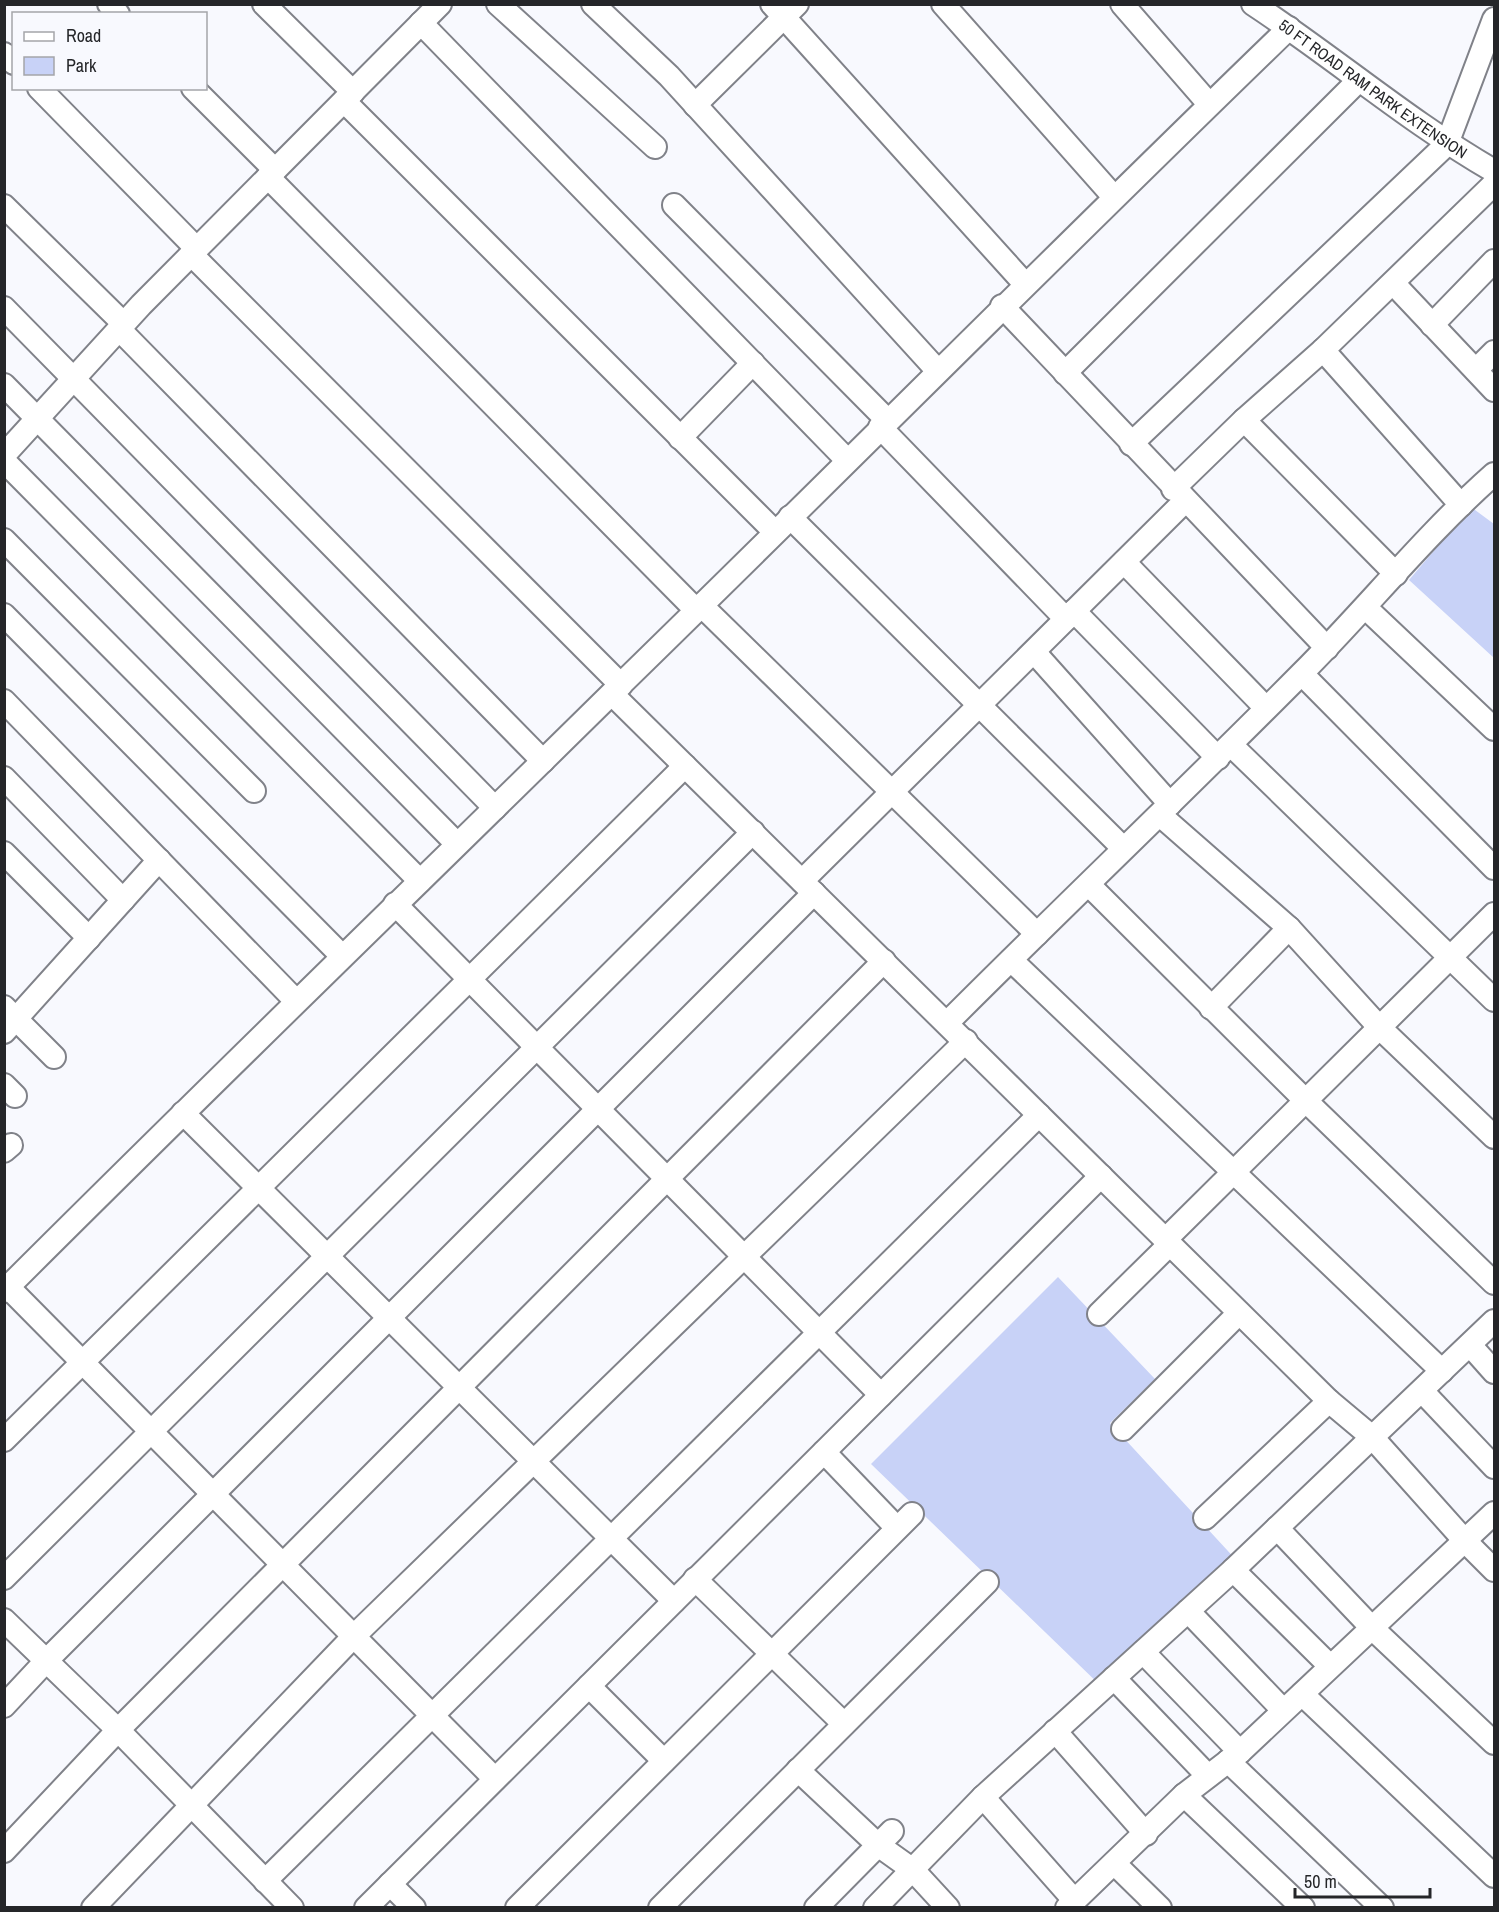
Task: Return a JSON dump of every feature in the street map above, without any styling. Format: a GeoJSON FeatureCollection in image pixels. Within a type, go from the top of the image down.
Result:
{"type":"FeatureCollection","features":[{"type":"Feature","properties":{"kind":"street"},"geometry":{"type":"LineString","coordinates":[[264,4],[348,96],[680,438],[782,524],[979,706],[1123,848]]}},
{"type":"Feature","properties":{"kind":"street"},"geometry":{"type":"LineString","coordinates":[[498,4],[655,147]]}},
{"type":"Feature","properties":{"kind":"street"},"geometry":{"type":"LineString","coordinates":[[593,4],[695,105],[937,370]]}},
{"type":"Feature","properties":{"kind":"street"},"geometry":{"type":"LineString","coordinates":[[943,4],[1114,198]]}},
{"type":"Feature","properties":{"kind":"street"},"geometry":{"type":"LineString","coordinates":[[1122,4],[1209,105]]}},
{"type":"Feature","properties":{"kind":"street","name":"50 FT ROAD RAM PARK EXTENSION"},"geometry":{"type":"LineString","coordinates":[[1252,4],[1289,28],[1447,144],[1494,171]]}},
{"type":"Feature","properties":{"kind":"street"},"geometry":{"type":"LineString","coordinates":[[695,105],[785,8],[1024,284]]}},
{"type":"Feature","properties":{"kind":"street"},"geometry":{"type":"LineString","coordinates":[[4,455],[121,327],[348,96],[426,12],[753,363],[847,460]]}},
{"type":"Feature","properties":{"kind":"street"},"geometry":{"type":"LineString","coordinates":[[1131,444],[1447,144],[1494,19]]}},
{"type":"Feature","properties":{"kind":"street"},"geometry":{"type":"LineString","coordinates":[[495,1779],[83,1363],[6,1289],[296,1001],[617,689],[1024,284],[1289,28]]}},
{"type":"Feature","properties":{"kind":"street"},"geometry":{"type":"LineString","coordinates":[[1065,373],[1359,80]]}},
{"type":"Feature","properties":{"kind":"street"},"geometry":{"type":"LineString","coordinates":[[41,90],[194,252],[617,689],[685,766],[1329,1401],[1372,1437],[1494,1570]]}},
{"type":"Feature","properties":{"kind":"street"},"geometry":{"type":"LineString","coordinates":[[195,90],[272,174],[698,608],[1037,934]]}},
{"type":"Feature","properties":{"kind":"street"},"geometry":{"type":"LineString","coordinates":[[4,1706],[46,1661],[598,1109],[808,887],[891,793],[1035,653],[1124,562],[1244,420],[1323,350],[1494,184]]}},
{"type":"Feature","properties":{"kind":"street"},"geometry":{"type":"LineString","coordinates":[[674,205],[883,424],[1070,615],[1451,956],[1494,1000]]}},
{"type":"Feature","properties":{"kind":"street"},"geometry":{"type":"LineString","coordinates":[[4,206],[543,761]]}},
{"type":"Feature","properties":{"kind":"street"},"geometry":{"type":"LineString","coordinates":[[1432,325],[1494,261]]}},
{"type":"Feature","properties":{"kind":"street"},"geometry":{"type":"LineString","coordinates":[[1393,283],[1494,390]]}},
{"type":"Feature","properties":{"kind":"street"},"geometry":{"type":"LineString","coordinates":[[1002,306],[1179,495],[1327,648]]}},
{"type":"Feature","properties":{"kind":"street"},"geometry":{"type":"LineString","coordinates":[[4,308],[495,808]]}},
{"type":"Feature","properties":{"kind":"street"},"geometry":{"type":"LineString","coordinates":[[1323,350],[1461,505]]}},
{"type":"Feature","properties":{"kind":"street"},"geometry":{"type":"LineString","coordinates":[[1476,370],[1494,352]]}},
{"type":"Feature","properties":{"kind":"street"},"geometry":{"type":"LineString","coordinates":[[680,438],[753,363]]}},
{"type":"Feature","properties":{"kind":"street"},"geometry":{"type":"LineString","coordinates":[[4,385],[457,844]]}},
{"type":"Feature","properties":{"kind":"street"},"geometry":{"type":"LineString","coordinates":[[1244,420],[1396,574]]}},
{"type":"Feature","properties":{"kind":"street"},"geometry":{"type":"LineString","coordinates":[[4,460],[420,881]]}},
{"type":"Feature","properties":{"kind":"street"},"geometry":{"type":"LineString","coordinates":[[947,1023],[1302,674],[1461,505],[1494,474]]}},
{"type":"Feature","properties":{"kind":"street"},"geometry":{"type":"LineString","coordinates":[[4,540],[254,791]]}},
{"type":"Feature","properties":{"kind":"street"},"geometry":{"type":"LineString","coordinates":[[1124,562],[1266,708]]}},
{"type":"Feature","properties":{"kind":"street"},"geometry":{"type":"LineString","coordinates":[[1366,608],[1494,729]]}},
{"type":"Feature","properties":{"kind":"street"},"geometry":{"type":"LineString","coordinates":[[4,615],[342,956]]}},
{"type":"Feature","properties":{"kind":"street"},"geometry":{"type":"LineString","coordinates":[[1035,653],[1165,809],[1288,928],[1380,1028],[1494,1137]]}},
{"type":"Feature","properties":{"kind":"street"},"geometry":{"type":"LineString","coordinates":[[1302,674],[1494,868]]}},
{"type":"Feature","properties":{"kind":"street"},"geometry":{"type":"LineString","coordinates":[[4,701],[296,1001]]}},
{"type":"Feature","properties":{"kind":"street"},"geometry":{"type":"LineString","coordinates":[[4,1440],[685,766]]}},
{"type":"Feature","properties":{"kind":"street"},"geometry":{"type":"LineString","coordinates":[[4,778],[123,900]]}},
{"type":"Feature","properties":{"kind":"street"},"geometry":{"type":"LineString","coordinates":[[4,1578],[753,832]]}},
{"type":"Feature","properties":{"kind":"street"},"geometry":{"type":"LineString","coordinates":[[4,853],[89,938]]}},
{"type":"Feature","properties":{"kind":"street"},"geometry":{"type":"LineString","coordinates":[[54,1058],[9,1019],[89,938],[159,860]]}},
{"type":"Feature","properties":{"kind":"street"},"geometry":{"type":"LineString","coordinates":[[1089,885],[1305,1100],[1494,1283]]}},
{"type":"Feature","properties":{"kind":"street"},"geometry":{"type":"LineString","coordinates":[[395,904],[881,1395]]}},
{"type":"Feature","properties":{"kind":"street"},"geometry":{"type":"LineString","coordinates":[[1099,1314],[1234,1171],[1494,914]]}},
{"type":"Feature","properties":{"kind":"street"},"geometry":{"type":"LineString","coordinates":[[1212,1008],[1288,928]]}},
{"type":"Feature","properties":{"kind":"street"},"geometry":{"type":"LineString","coordinates":[[1011,960],[1442,1371]]}},
{"type":"Feature","properties":{"kind":"street"},"geometry":{"type":"LineString","coordinates":[[4,1851],[118,1730],[884,961]]}},
{"type":"Feature","properties":{"kind":"street"},"geometry":{"type":"LineString","coordinates":[[93,1908],[354,1636],[966,1041]]}},
{"type":"Feature","properties":{"kind":"street"},"geometry":{"type":"LineString","coordinates":[[183,1113],[674,1601]]}},
{"type":"Feature","properties":{"kind":"street"},"geometry":{"type":"LineString","coordinates":[[265,1881],[1039,1115]]}},
{"type":"Feature","properties":{"kind":"street"},"geometry":{"type":"LineString","coordinates":[[366,1908],[1101,1176]]}},
{"type":"Feature","properties":{"kind":"street"},"geometry":{"type":"LineString","coordinates":[[1124,1429],[1239,1313]]}},
{"type":"Feature","properties":{"kind":"street"},"geometry":{"type":"LineString","coordinates":[[875,1908],[983,1797],[1233,1570],[1494,1321]]}},
{"type":"Feature","properties":{"kind":"street"},"geometry":{"type":"LineString","coordinates":[[1470,1346],[1494,1372]]}},
{"type":"Feature","properties":{"kind":"street"},"geometry":{"type":"LineString","coordinates":[[1422,1391],[1494,1467]]}},
{"type":"Feature","properties":{"kind":"street"},"geometry":{"type":"LineString","coordinates":[[1205,1518],[1329,1401]]}},
{"type":"Feature","properties":{"kind":"street"},"geometry":{"type":"LineString","coordinates":[[516,1908],[904,1521],[824,1452]]}},
{"type":"Feature","properties":{"kind":"street"},"geometry":{"type":"LineString","coordinates":[[983,1797],[1070,1904],[1146,1834],[1184,1795],[1234,1756],[1302,1694],[1494,1513]]}},
{"type":"Feature","properties":{"kind":"street"},"geometry":{"type":"LineString","coordinates":[[1277,1528],[1372,1628],[1494,1743]]}},
{"type":"Feature","properties":{"kind":"street"},"geometry":{"type":"LineString","coordinates":[[1233,1570],[1330,1666]]}},
{"type":"Feature","properties":{"kind":"street"},"geometry":{"type":"LineString","coordinates":[[695,1580],[844,1724]]}},
{"type":"Feature","properties":{"kind":"street"},"geometry":{"type":"LineString","coordinates":[[660,1908],[987,1582]]}},
{"type":"Feature","properties":{"kind":"street"},"geometry":{"type":"LineString","coordinates":[[1188,1611],[1283,1710]]}},
{"type":"Feature","properties":{"kind":"street"},"geometry":{"type":"LineString","coordinates":[[4,1620],[118,1730],[292,1908]]}},
{"type":"Feature","properties":{"kind":"street"},"geometry":{"type":"LineString","coordinates":[[1143,1652],[1234,1756],[1382,1908]]}},
{"type":"Feature","properties":{"kind":"street"},"geometry":{"type":"LineString","coordinates":[[1114,1678],[1208,1776]]}},
{"type":"Feature","properties":{"kind":"street"},"geometry":{"type":"LineString","coordinates":[[589,1686],[664,1761]]}},
{"type":"Feature","properties":{"kind":"street"},"geometry":{"type":"LineString","coordinates":[[1302,1694],[1494,1876]]}},
{"type":"Feature","properties":{"kind":"street"},"geometry":{"type":"LineString","coordinates":[[1055,1731],[1146,1834]]}},
{"type":"Feature","properties":{"kind":"street"},"geometry":{"type":"LineString","coordinates":[[798,1770],[885,1838],[948,1908]]}},
{"type":"Feature","properties":{"kind":"street"},"geometry":{"type":"LineString","coordinates":[[1184,1795],[1303,1908]]}},
{"type":"Feature","properties":{"kind":"street"},"geometry":{"type":"LineString","coordinates":[[816,1908],[885,1838]]}},
{"type":"Feature","properties":{"kind":"street"},"geometry":{"type":"LineString","coordinates":[[1114,1864],[1160,1908]]}},
{"type":"Feature","properties":{"kind":"street"},"geometry":{"type":"LineString","coordinates":[[390,1884],[414,1908]]}},
{"type":"Feature","properties":{"kind":"green space"},"geometry":{"type":"Polygon","coordinates":[[[1471,507],[1494,524],[1494,658],[1409,580],[1471,507]]]}},
{"type":"Feature","properties":{"kind":"green space"},"geometry":{"type":"Polygon","coordinates":[[[1058,1277],[1155,1379],[1110,1423],[1239,1563],[1104,1689],[871,1464],[1058,1277]]]}}]}
